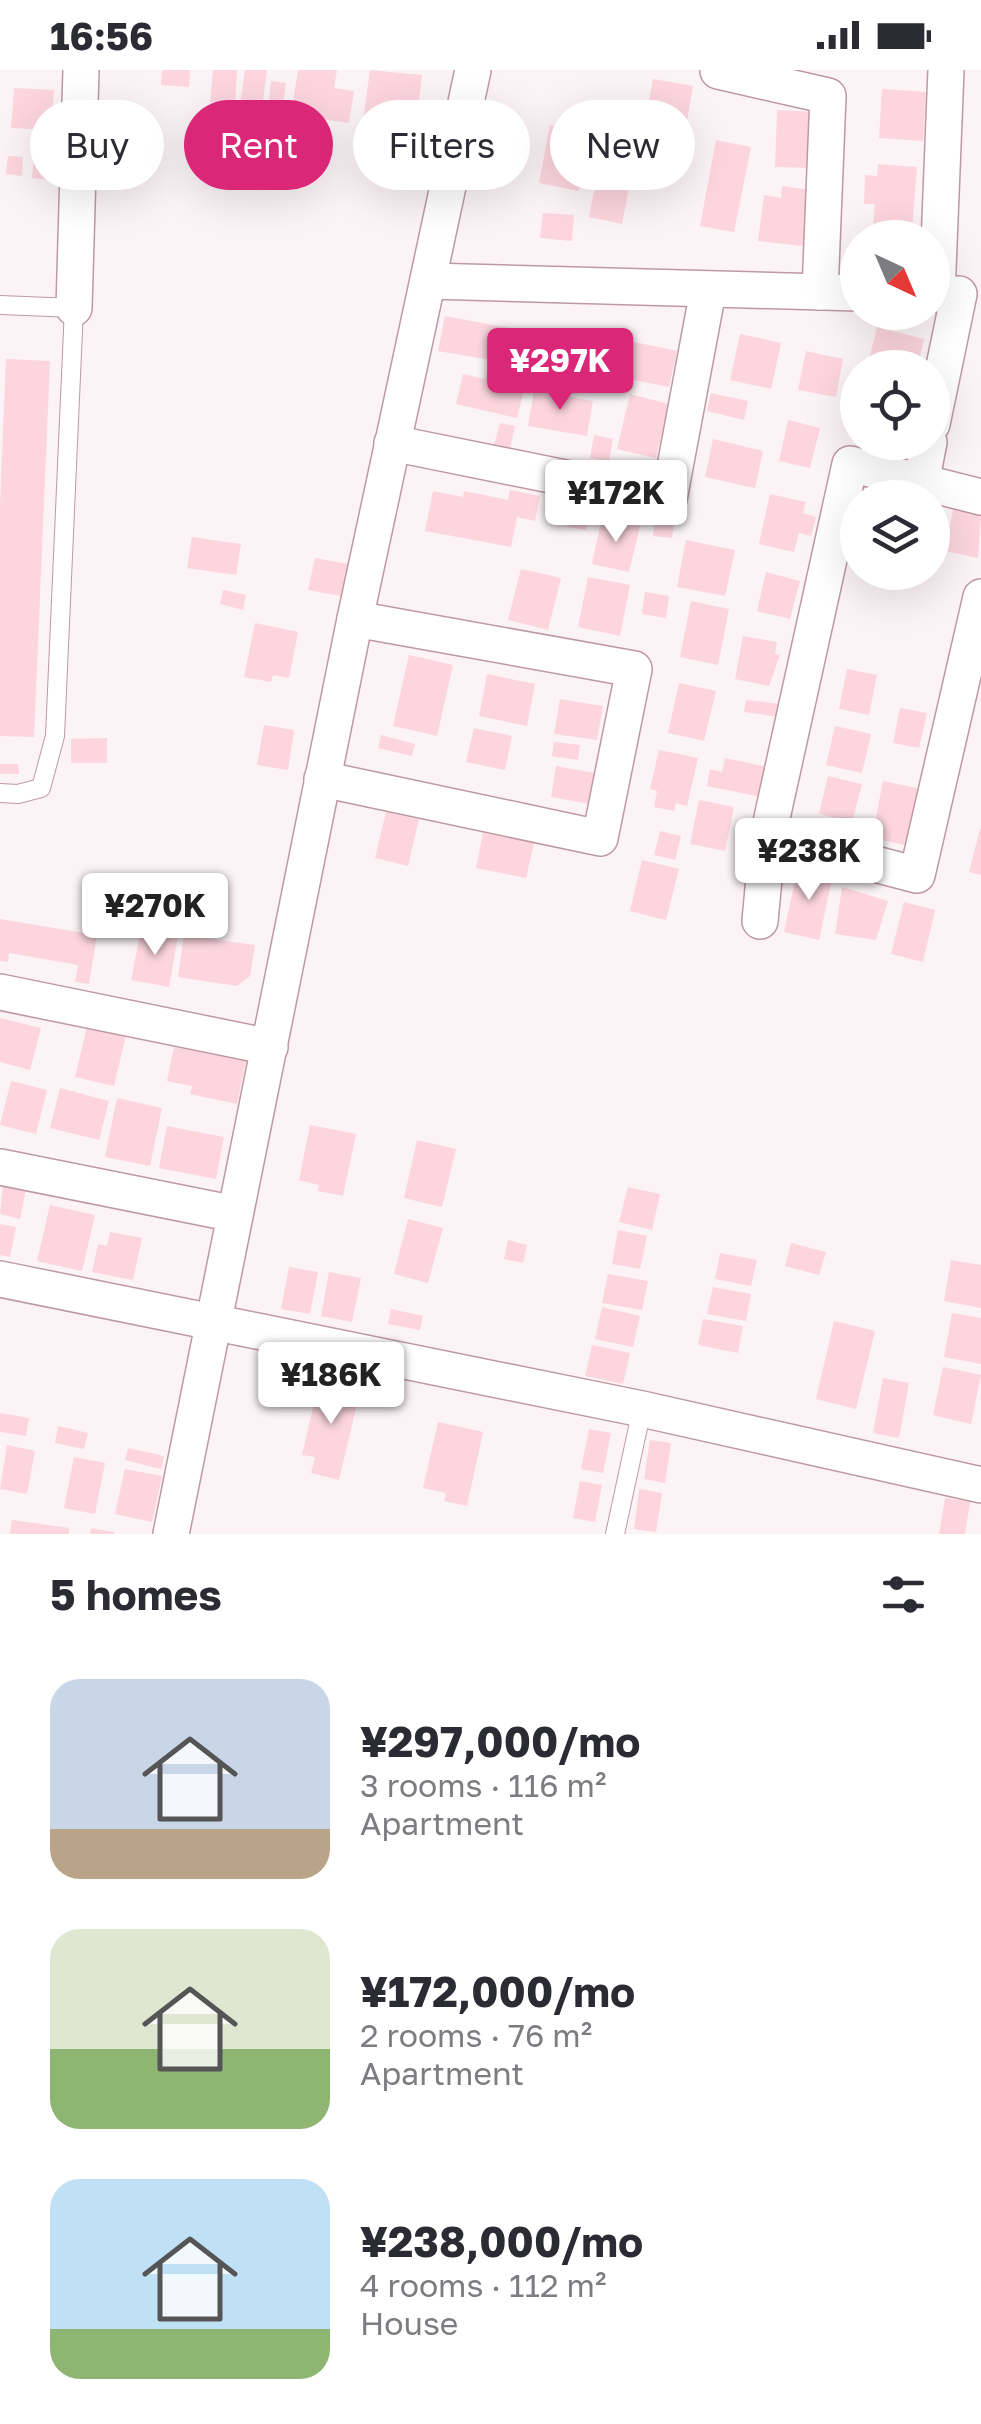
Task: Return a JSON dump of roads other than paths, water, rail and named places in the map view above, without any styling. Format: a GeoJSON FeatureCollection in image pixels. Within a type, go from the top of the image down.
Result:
{"type":"FeatureCollection","features":[{"type":"Feature","properties":{"kind":"street"},"geometry":{"type":"LineString","coordinates":[[74,308],[80,70]]}},
{"type":"Feature","properties":{"kind":"street"},"geometry":{"type":"LineString","coordinates":[[171,1534],[355,619],[473,70]]}},
{"type":"Feature","properties":{"kind":"street"},"geometry":{"type":"LineString","coordinates":[[943,350],[952,294],[946,70]]}},
{"type":"Feature","properties":{"kind":"street"},"geometry":{"type":"LineString","coordinates":[[718,71],[828,96],[820,292]]}},
{"type":"Feature","properties":{"kind":"street"},"geometry":{"type":"LineString","coordinates":[[429,282],[840,293]]}},
{"type":"Feature","properties":{"kind":"street"},"geometry":{"type":"LineString","coordinates":[[392,443],[670,498],[708,291]]}},
{"type":"Feature","properties":{"kind":"street"},"geometry":{"type":"LineString","coordinates":[[846,480],[850,464],[909,480]]}},
{"type":"Feature","properties":{"kind":"street"},"geometry":{"type":"LineString","coordinates":[[950,489],[981,496]]}},
{"type":"Feature","properties":{"kind":"street"},"geometry":{"type":"LineString","coordinates":[[760,922],[768,836],[840,509]]}},
{"type":"Feature","properties":{"kind":"street"},"geometry":{"type":"LineString","coordinates":[[768,836],[917,875],[981,598]]}},
{"type":"Feature","properties":{"kind":"street"},"geometry":{"type":"LineString","coordinates":[[322,779],[600,838],[634,670],[355,619]]}},
{"type":"Feature","properties":{"kind":"street"},"geometry":{"type":"LineString","coordinates":[[0,992],[270,1047]]}},
{"type":"Feature","properties":{"kind":"street"},"geometry":{"type":"LineString","coordinates":[[0,1167],[235,1214]]}},
{"type":"Feature","properties":{"kind":"street"},"geometry":{"type":"LineString","coordinates":[[0,1280],[642,1409],[981,1484]]}},
{"type":"Feature","properties":{"kind":"lane"},"geometry":{"type":"LineString","coordinates":[[0,305],[74,308],[55,736],[40,788],[18,794],[0,793]]}},
{"type":"Feature","properties":{"kind":"lane"},"geometry":{"type":"LineString","coordinates":[[615,1534],[642,1409]]}}]}
